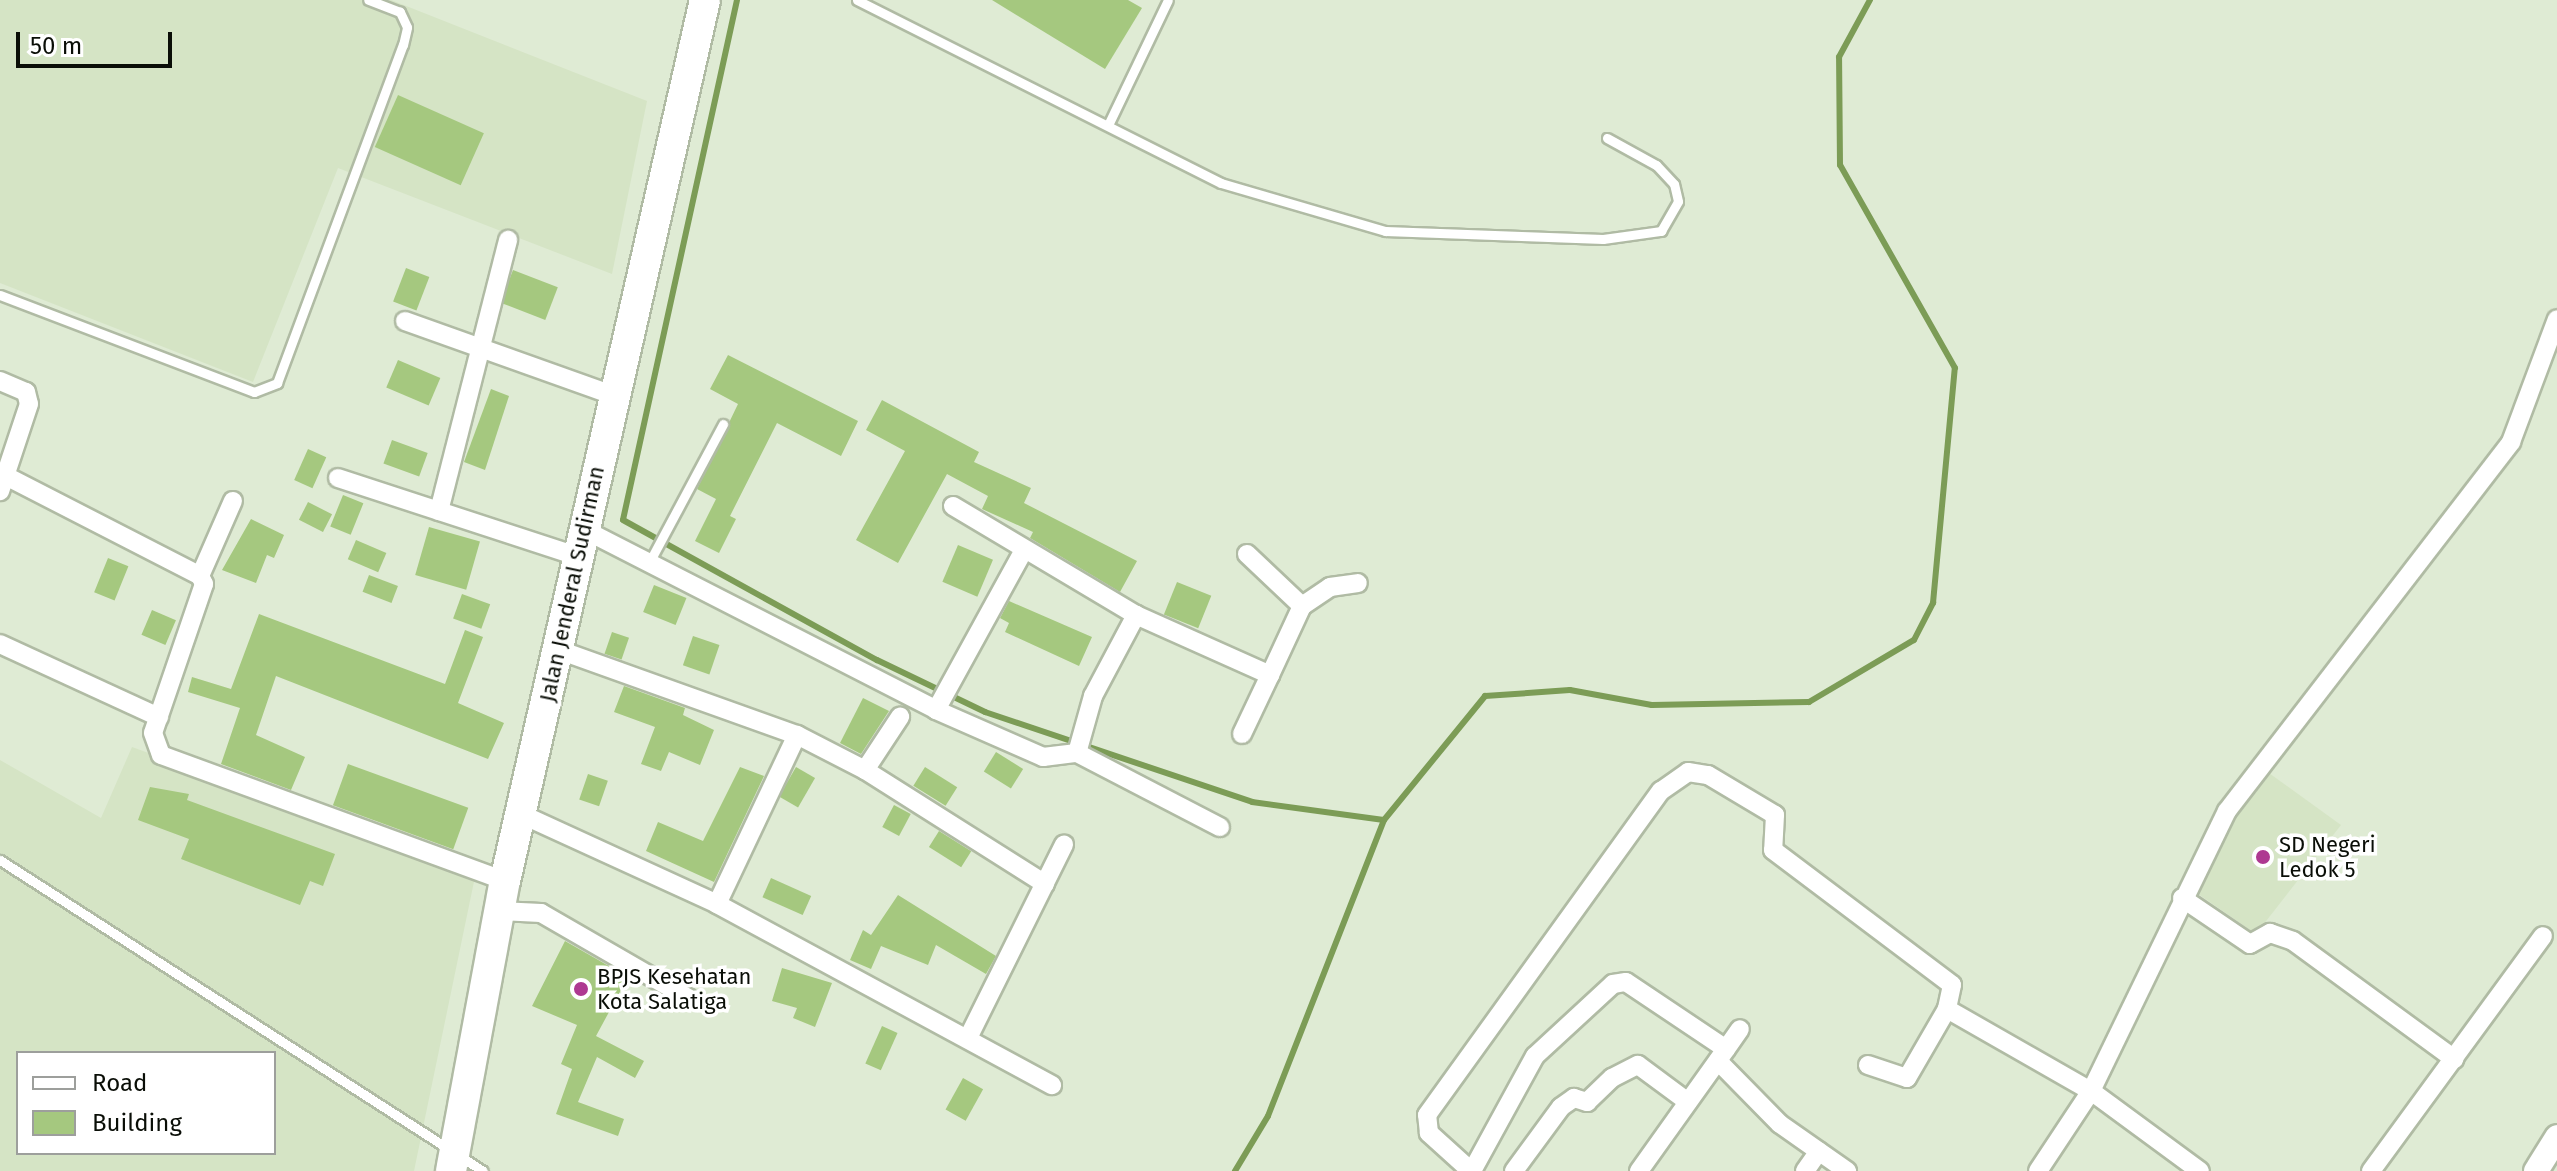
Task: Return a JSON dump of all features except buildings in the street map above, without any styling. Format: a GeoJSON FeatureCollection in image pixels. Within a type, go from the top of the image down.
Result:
{"type":"FeatureCollection","features":[{"type":"Feature","properties":{"kind":"main road","name":"Jalan Jenderal Sudirman"},"geometry":{"type":"LineString","coordinates":[[453,1161],[505,881],[523,815],[580,542],[705,0]]}},
{"type":"Feature","properties":{"kind":"street"},"geometry":{"type":"LineString","coordinates":[[439,511],[483,349],[508,240]]}},
{"type":"Feature","properties":{"kind":"street"},"geometry":{"type":"LineString","coordinates":[[2038,1171],[2091,1091],[2182,898],[2227,811],[2511,442],[2557,319]]}},
{"type":"Feature","properties":{"kind":"street"},"geometry":{"type":"LineString","coordinates":[[405,321],[613,395]]}},
{"type":"Feature","properties":{"kind":"street"},"geometry":{"type":"LineString","coordinates":[[0,381],[26,392],[29,404],[2,480],[200,576],[204,584],[153,733],[161,755],[505,881]]}},
{"type":"Feature","properties":{"kind":"street"},"geometry":{"type":"LineString","coordinates":[[338,478],[439,511],[580,542],[655,552],[944,696],[1043,757],[1078,748],[1220,827]]}},
{"type":"Feature","properties":{"kind":"street"},"geometry":{"type":"LineString","coordinates":[[200,576],[233,501]]}},
{"type":"Feature","properties":{"kind":"street"},"geometry":{"type":"LineString","coordinates":[[953,506],[1023,552],[1136,615],[1270,675]]}},
{"type":"Feature","properties":{"kind":"street"},"geometry":{"type":"LineString","coordinates":[[944,696],[1023,552]]}},
{"type":"Feature","properties":{"kind":"street"},"geometry":{"type":"LineString","coordinates":[[1247,554],[1302,606]]}},
{"type":"Feature","properties":{"kind":"street"},"geometry":{"type":"LineString","coordinates":[[1242,734],[1302,606],[1330,587],[1358,583]]}},
{"type":"Feature","properties":{"kind":"street"},"geometry":{"type":"LineString","coordinates":[[1078,748],[1084,720],[1136,615]]}},
{"type":"Feature","properties":{"kind":"street"},"geometry":{"type":"LineString","coordinates":[[0,644],[159,717]]}},
{"type":"Feature","properties":{"kind":"street"},"geometry":{"type":"LineString","coordinates":[[559,650],[797,735],[865,770],[1045,884]]}},
{"type":"Feature","properties":{"kind":"street"},"geometry":{"type":"LineString","coordinates":[[865,770],[900,717]]}},
{"type":"Feature","properties":{"kind":"street"},"geometry":{"type":"LineString","coordinates":[[717,904],[797,735]]}},
{"type":"Feature","properties":{"kind":"street"},"geometry":{"type":"LineString","coordinates":[[1847,1171],[1780,1124],[1722,1055],[1626,982],[1613,984],[1535,1056],[1468,1170],[1429,1133],[1427,1115],[1661,791],[1688,772],[1708,775],[1775,815],[1773,850],[1952,985],[1947,1009],[1907,1078],[1868,1065]]}},
{"type":"Feature","properties":{"kind":"street"},"geometry":{"type":"LineString","coordinates":[[523,815],[717,904],[1052,1085]]}},
{"type":"Feature","properties":{"kind":"street"},"geometry":{"type":"LineString","coordinates":[[968,1038],[1064,845]]}},
{"type":"Feature","properties":{"kind":"street"},"geometry":{"type":"LineString","coordinates":[[2182,898],[2250,944],[2270,933],[2293,941],[2454,1059]]}},
{"type":"Feature","properties":{"kind":"street"},"geometry":{"type":"LineString","coordinates":[[500,911],[541,913],[688,998]]}},
{"type":"Feature","properties":{"kind":"street"},"geometry":{"type":"LineString","coordinates":[[2371,1171],[2543,936]]}},
{"type":"Feature","properties":{"kind":"street"},"geometry":{"type":"LineString","coordinates":[[1947,1009],[2091,1091],[2200,1171]]}},
{"type":"Feature","properties":{"kind":"street"},"geometry":{"type":"LineString","coordinates":[[1639,1171],[1740,1029]]}},
{"type":"Feature","properties":{"kind":"street"},"geometry":{"type":"LineString","coordinates":[[1514,1171],[1561,1107],[1573,1099],[1587,1102],[1612,1078],[1638,1065],[1688,1102]]}},
{"type":"Feature","properties":{"kind":"street"},"geometry":{"type":"LineString","coordinates":[[2536,1171],[2557,1137]]}},
{"type":"Feature","properties":{"kind":"street"},"geometry":{"type":"LineString","coordinates":[[1805,1171],[1819,1151]]}},
{"type":"Feature","properties":{"kind":"lane"},"geometry":{"type":"LineString","coordinates":[[0,295],[254,392],[277,383],[403,45],[407,27],[400,12],[368,0]]}},
{"type":"Feature","properties":{"kind":"lane"},"geometry":{"type":"LineString","coordinates":[[857,0],[1109,123],[1221,183],[1385,231],[1603,239],[1661,231],[1678,201],[1674,184],[1656,165],[1607,138]]}},
{"type":"Feature","properties":{"kind":"lane"},"geometry":{"type":"LineString","coordinates":[[1109,123],[1168,0]]}},
{"type":"Feature","properties":{"kind":"lane"},"geometry":{"type":"LineString","coordinates":[[655,552],[723,424]]}},
{"type":"Feature","properties":{"kind":"lane"},"geometry":{"type":"LineString","coordinates":[[0,860],[453,1161],[483,1171]]}},
{"type":"Feature","properties":{"kind":"shaded area"},"geometry":{"type":"Polygon","coordinates":[[[0,0],[391,0],[647,101],[612,274],[338,168],[253,382],[0,283],[0,0]]]}},
{"type":"Feature","properties":{"kind":"shaded area"},"geometry":{"type":"Polygon","coordinates":[[[132,747],[476,872],[414,1171],[0,1171],[0,760],[101,818],[132,747]]]}},
{"type":"Feature","properties":{"kind":"shaded area","name":"SD Negeri Ledok 5"},"geometry":{"type":"Polygon","coordinates":[[[2262,768],[2341,825],[2256,934],[2191,889],[2262,768]]]}},
{"type":"Feature","properties":{"kind":"waterway"},"geometry":{"type":"LineString","coordinates":[[737,0],[623,520],[877,660],[985,712],[1252,802],[1384,820]]}},
{"type":"Feature","properties":{"kind":"waterway"},"geometry":{"type":"LineString","coordinates":[[1235,1171],[1268,1116],[1384,820],[1485,696],[1570,690],[1652,705],[1809,702],[1914,640],[1933,603],[1955,368],[1840,165],[1839,57],[1870,0]]}},
{"type":"Feature","properties":{"kind":"place","name":"SD Negeri Ledok 5"},"geometry":{"type":"Point","coordinates":[2263,857]}},
{"type":"Feature","properties":{"kind":"place","name":"BPJS Kesehatan Kota Salatiga"},"geometry":{"type":"Point","coordinates":[581,989]}}]}
